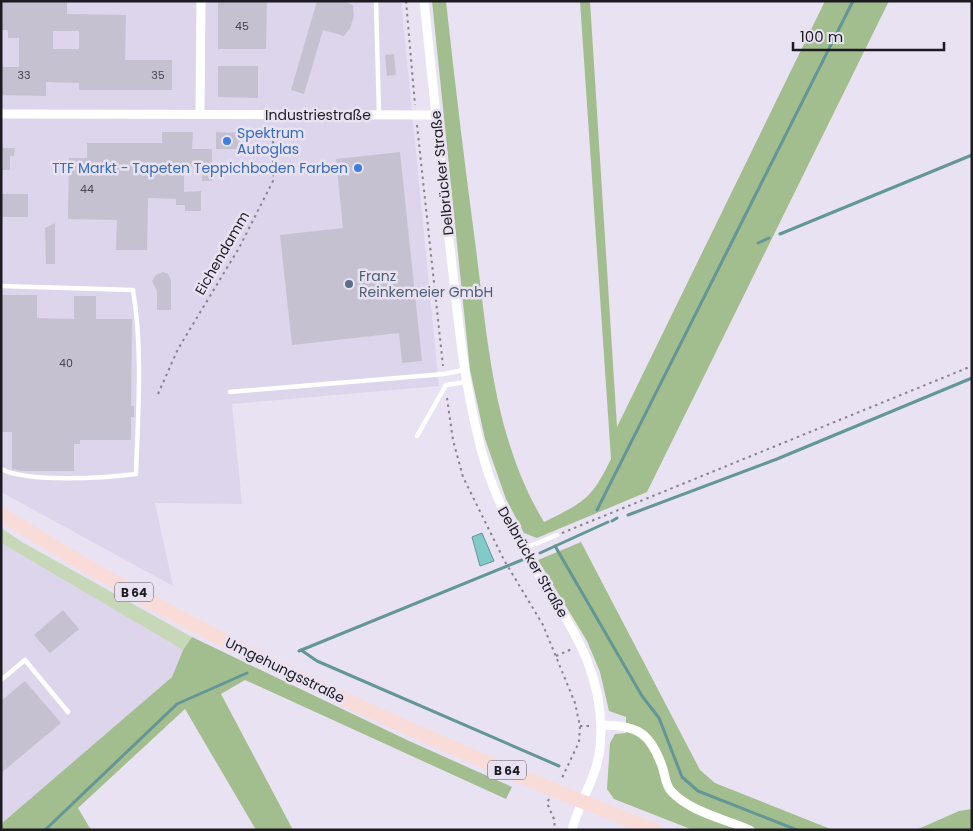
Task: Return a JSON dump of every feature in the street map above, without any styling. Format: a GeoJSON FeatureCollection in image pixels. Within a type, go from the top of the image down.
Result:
{"type":"FeatureCollection","features":[{"type":"Feature","properties":{"kind":"main road","name":"Umgehungsstraße"},"geometry":{"type":"LineString","coordinates":[[1,514],[154,604],[270,664],[582,802]]}},
{"type":"Feature","properties":{"kind":"main road","name":"B 64"},"geometry":{"type":"LineString","coordinates":[[582,802],[654,830]]}},
{"type":"Feature","properties":{"kind":"street"},"geometry":{"type":"LineString","coordinates":[[200,114],[201,1]]}},
{"type":"Feature","properties":{"kind":"street","name":"Delbrücker Straße"},"geometry":{"type":"LineString","coordinates":[[424,1],[464,370],[478,440],[498,502],[581,644],[594,675],[600,699],[602,725],[598,764],[572,830]]}},
{"type":"Feature","properties":{"kind":"street","name":"Industriestraße"},"geometry":{"type":"LineString","coordinates":[[1,114],[436,115]]}},
{"type":"Feature","properties":{"kind":"street"},"geometry":{"type":"LineString","coordinates":[[602,725],[624,725],[635,728],[647,737],[661,765],[669,790],[690,805],[750,830]]}},
{"type":"Feature","properties":{"kind":"lane"},"geometry":{"type":"LineString","coordinates":[[376,1],[379,115]]}},
{"type":"Feature","properties":{"kind":"lane"},"geometry":{"type":"LineString","coordinates":[[1,286],[133,290],[137,315],[138,394],[136,474],[108,477],[58,478],[10,474],[1,469]]}},
{"type":"Feature","properties":{"kind":"lane"},"geometry":{"type":"LineString","coordinates":[[230,392],[444,374],[464,370]]}},
{"type":"Feature","properties":{"kind":"lane"},"geometry":{"type":"LineString","coordinates":[[418,436],[446,385],[466,382]]}},
{"type":"Feature","properties":{"kind":"lane"},"geometry":{"type":"LineString","coordinates":[[524,549],[558,535]]}},
{"type":"Feature","properties":{"kind":"lane"},"geometry":{"type":"LineString","coordinates":[[1,680],[25,660],[68,712]]}},
{"type":"Feature","properties":{"kind":"path"},"geometry":{"type":"LineString","coordinates":[[406,1],[416,115],[444,374]]}},
{"type":"Feature","properties":{"kind":"path","name":"Eichendamm"},"geometry":{"type":"LineString","coordinates":[[158,394],[178,349],[239,248],[273,181],[274,115]]}},
{"type":"Feature","properties":{"kind":"path"},"geometry":{"type":"LineString","coordinates":[[558,535],[972,366]]}},
{"type":"Feature","properties":{"kind":"path"},"geometry":{"type":"LineString","coordinates":[[446,385],[453,440],[462,477],[504,560],[543,625],[575,703],[580,726],[579,742],[564,776],[547,804],[554,819],[555,830]]}},
{"type":"Feature","properties":{"kind":"path"},"geometry":{"type":"LineString","coordinates":[[556,656],[581,644]]}},
{"type":"Feature","properties":{"kind":"shaded area"},"geometry":{"type":"Polygon","coordinates":[[[1,1],[401,1],[439,386],[232,404],[242,504],[155,503],[173,586],[1,492],[1,1]]]}},
{"type":"Feature","properties":{"kind":"shaded area"},"geometry":{"type":"Polygon","coordinates":[[[432,1],[446,1],[485,320],[496,390],[514,458],[527,490],[544,522],[578,504],[592,492],[611,459],[580,1],[590,1],[617,427],[825,1],[889,1],[647,492],[537,538],[524,533],[506,499],[485,439],[470,370],[432,1]]]}},
{"type":"Feature","properties":{"kind":"shaded area"},"geometry":{"type":"Polygon","coordinates":[[[1,528],[22,542],[192,637],[183,650],[1,543],[1,528]]]}},
{"type":"Feature","properties":{"kind":"shaded area"},"geometry":{"type":"Polygon","coordinates":[[[482,533],[494,561],[480,566],[472,537],[482,533]]]}},
{"type":"Feature","properties":{"kind":"shaded area"},"geometry":{"type":"Polygon","coordinates":[[[581,542],[700,770],[715,783],[833,830],[693,830],[614,799],[607,789],[610,743],[615,734],[626,733],[626,717],[609,711],[600,672],[587,641],[538,560],[581,542]]]}},
{"type":"Feature","properties":{"kind":"shaded area"},"geometry":{"type":"Polygon","coordinates":[[[1,543],[183,650],[172,677],[1,824],[1,543]]]}},
{"type":"Feature","properties":{"kind":"shaded area"},"geometry":{"type":"Polygon","coordinates":[[[192,637],[407,740],[512,787],[506,799],[245,680],[221,694],[293,830],[256,830],[185,709],[78,808],[91,830],[1,830],[1,824],[172,677],[183,650],[192,637]]]}},
{"type":"Feature","properties":{"kind":"shaded area"},"geometry":{"type":"Polygon","coordinates":[[[972,809],[972,830],[916,830],[959,811],[972,809]]]}},
{"type":"Feature","properties":{"kind":"building"},"geometry":{"type":"Polygon","coordinates":[[[1,1],[67,1],[67,14],[126,15],[125,60],[172,60],[172,90],[79,90],[79,83],[46,82],[46,96],[1,95],[1,67],[19,67],[19,38],[8,38],[8,30],[1,30],[1,1]],[[53,31],[53,49],[79,49],[79,31],[53,31]]]}},
{"type":"Feature","properties":{"kind":"building"},"geometry":{"type":"Polygon","coordinates":[[[218,1],[267,1],[266,49],[218,49],[218,1]]]}},
{"type":"Feature","properties":{"kind":"building"},"geometry":{"type":"Polygon","coordinates":[[[317,1],[342,1],[353,5],[354,16],[350,28],[344,36],[323,30],[304,94],[291,90],[317,1]]]}},
{"type":"Feature","properties":{"kind":"building"},"geometry":{"type":"Polygon","coordinates":[[[394,54],[396,75],[387,76],[385,55],[394,54]]]}},
{"type":"Feature","properties":{"kind":"building"},"geometry":{"type":"Polygon","coordinates":[[[218,66],[258,66],[258,98],[218,97],[218,66]]]}},
{"type":"Feature","properties":{"kind":"building"},"geometry":{"type":"Polygon","coordinates":[[[162,132],[193,132],[192,149],[212,149],[212,181],[202,181],[203,167],[184,167],[184,192],[201,191],[201,211],[185,211],[185,205],[176,205],[176,199],[148,198],[147,250],[116,250],[117,220],[68,219],[69,158],[87,158],[87,143],[162,143],[162,132]]]}},
{"type":"Feature","properties":{"kind":"building","name":"Spektrum Autoglas"},"geometry":{"type":"Polygon","coordinates":[[[216,132],[239,133],[238,149],[216,149],[216,132]]]}},
{"type":"Feature","properties":{"kind":"building"},"geometry":{"type":"Polygon","coordinates":[[[1,148],[15,148],[14,156],[10,156],[10,170],[1,170],[1,148]]]}},
{"type":"Feature","properties":{"kind":"building","name":"Franz Reinkemeier GmbH"},"geometry":{"type":"Polygon","coordinates":[[[400,152],[422,361],[402,363],[399,333],[292,345],[280,235],[343,228],[336,159],[400,152]]]}},
{"type":"Feature","properties":{"kind":"building"},"geometry":{"type":"Polygon","coordinates":[[[1,194],[28,194],[28,217],[1,217],[1,194]]]}},
{"type":"Feature","properties":{"kind":"building"},"geometry":{"type":"Polygon","coordinates":[[[55,223],[55,264],[46,264],[45,228],[55,223]]]}},
{"type":"Feature","properties":{"kind":"building"},"geometry":{"type":"Polygon","coordinates":[[[163,272],[168,274],[171,280],[171,310],[157,310],[157,291],[152,281],[156,275],[163,272]]]}},
{"type":"Feature","properties":{"kind":"building"},"geometry":{"type":"Polygon","coordinates":[[[1,295],[37,295],[37,318],[74,319],[74,296],[96,296],[96,319],[132,319],[131,406],[134,406],[134,417],[131,417],[131,440],[80,440],[80,444],[74,444],[74,471],[21,471],[12,469],[12,432],[1,432],[1,295]]]}},
{"type":"Feature","properties":{"kind":"building"},"geometry":{"type":"Polygon","coordinates":[[[63,610],[79,629],[50,653],[34,635],[63,610]]]}},
{"type":"Feature","properties":{"kind":"building"},"geometry":{"type":"Polygon","coordinates":[[[25,681],[61,723],[1,773],[1,701],[25,681]]]}},
{"type":"Feature","properties":{"kind":"waterway"},"geometry":{"type":"LineString","coordinates":[[597,510],[853,1]]}},
{"type":"Feature","properties":{"kind":"waterway"},"geometry":{"type":"LineString","coordinates":[[780,234],[972,155]]}},
{"type":"Feature","properties":{"kind":"waterway"},"geometry":{"type":"LineString","coordinates":[[758,243],[769,238]]}},
{"type":"Feature","properties":{"kind":"waterway"},"geometry":{"type":"LineString","coordinates":[[628,515],[777,459],[972,378]]}},
{"type":"Feature","properties":{"kind":"waterway"},"geometry":{"type":"LineString","coordinates":[[612,521],[617,518]]}},
{"type":"Feature","properties":{"kind":"waterway"},"geometry":{"type":"LineString","coordinates":[[540,553],[608,522]]}},
{"type":"Feature","properties":{"kind":"waterway"},"geometry":{"type":"LineString","coordinates":[[555,546],[642,696],[659,718],[682,777],[698,791],[797,830]]}},
{"type":"Feature","properties":{"kind":"waterway"},"geometry":{"type":"LineString","coordinates":[[299,651],[522,560]]}},
{"type":"Feature","properties":{"kind":"waterway"},"geometry":{"type":"LineString","coordinates":[[301,650],[317,661],[559,766]]}},
{"type":"Feature","properties":{"kind":"waterway"},"geometry":{"type":"LineString","coordinates":[[45,830],[177,704],[247,673]]}},
{"type":"Feature","properties":{"kind":"place","name":"Spektrum Autoglas"},"geometry":{"type":"Point","coordinates":[227,141]}},
{"type":"Feature","properties":{"kind":"place","name":"TTF Markt - Tapeten Teppichboden Farben"},"geometry":{"type":"Point","coordinates":[358,168]}},
{"type":"Feature","properties":{"kind":"place","name":"Franz Reinkemeier GmbH"},"geometry":{"type":"Point","coordinates":[349,284]}}]}
